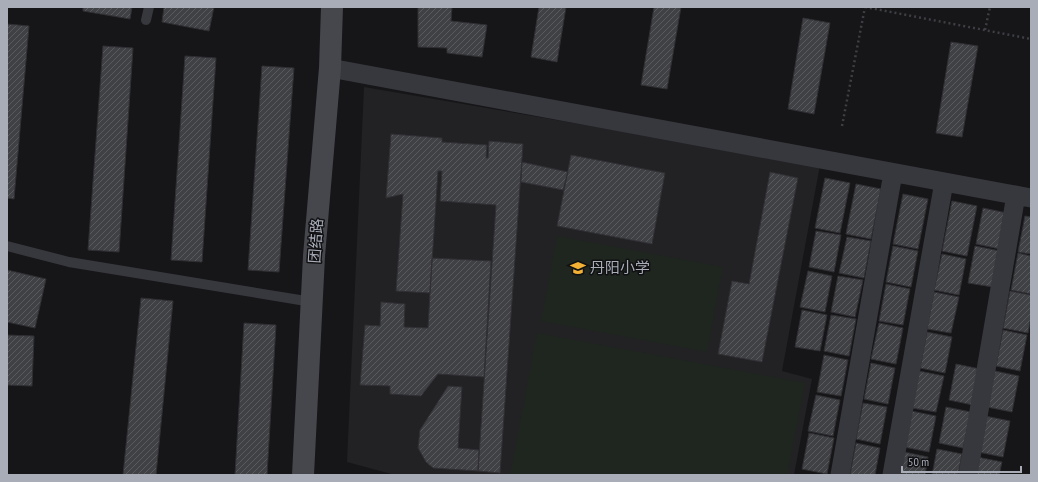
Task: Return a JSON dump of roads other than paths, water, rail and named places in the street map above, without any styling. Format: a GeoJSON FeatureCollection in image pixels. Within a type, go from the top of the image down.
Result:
{"type":"FeatureCollection","features":[{"type":"Feature","properties":{"kind":"main road","name":"团结路"},"geometry":{"type":"LineString","coordinates":[[318,475],[335,69],[332,7]]}},
{"type":"Feature","properties":{"kind":"main road","name":"团结路"},"geometry":{"type":"LineString","coordinates":[[303,475],[314,256],[335,69],[344,7]]}},
{"type":"Feature","properties":{"kind":"street"},"geometry":{"type":"LineString","coordinates":[[335,69],[1023,197],[968,475]]}},
{"type":"Feature","properties":{"kind":"street"},"geometry":{"type":"LineString","coordinates":[[840,475],[894,173]]}},
{"type":"Feature","properties":{"kind":"street"},"geometry":{"type":"LineString","coordinates":[[892,475],[944,182]]}},
{"type":"Feature","properties":{"kind":"lane"},"geometry":{"type":"LineString","coordinates":[[146,20],[149,7]]}},
{"type":"Feature","properties":{"kind":"lane"},"geometry":{"type":"LineString","coordinates":[[7,246],[69,262],[312,302]]}},
{"type":"Feature","properties":{"kind":"place","name":"丹阳小学"},"geometry":{"type":"Point","coordinates":[578,268]}}]}
